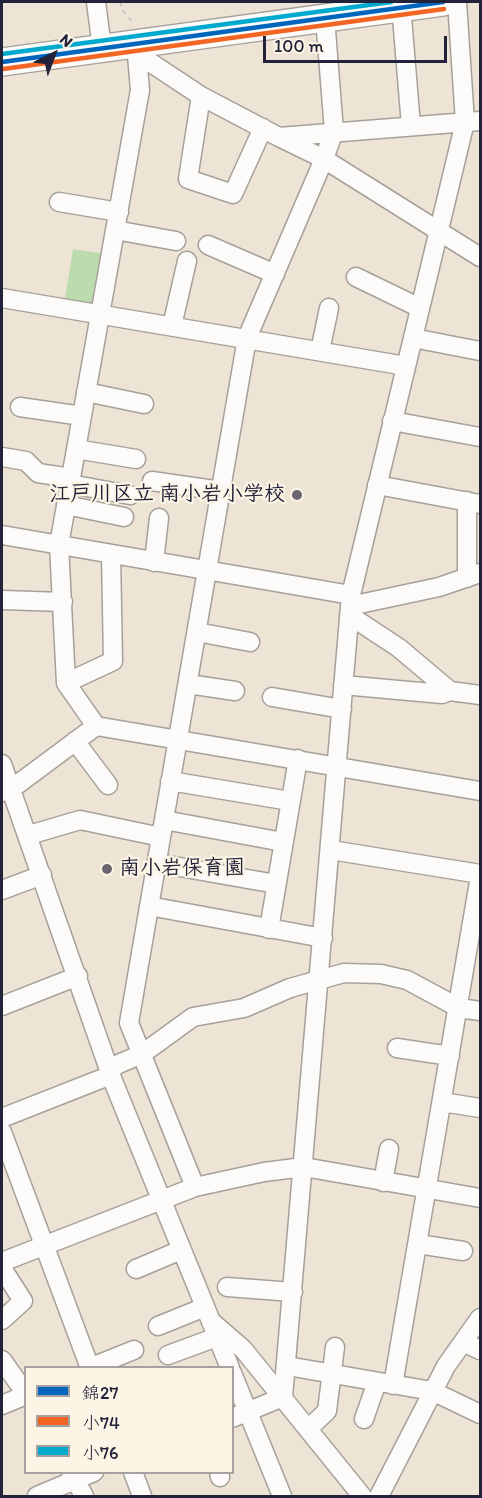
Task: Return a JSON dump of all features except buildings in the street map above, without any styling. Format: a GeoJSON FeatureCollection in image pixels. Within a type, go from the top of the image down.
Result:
{"type":"FeatureCollection","features":[{"type":"Feature","properties":{"kind":"highway"},"geometry":{"type":"LineString","coordinates":[[2,62],[443,2]]}},
{"type":"Feature","properties":{"kind":"street"},"geometry":{"type":"LineString","coordinates":[[96,2],[102,48]]}},
{"type":"Feature","properties":{"kind":"street"},"geometry":{"type":"LineString","coordinates":[[283,1397],[350,605],[438,231],[473,122],[457,2]]}},
{"type":"Feature","properties":{"kind":"street"},"geometry":{"type":"LineString","coordinates":[[402,17],[411,126]]}},
{"type":"Feature","properties":{"kind":"street"},"geometry":{"type":"LineString","coordinates":[[195,1187],[129,1023],[247,338],[334,131],[325,18]]}},
{"type":"Feature","properties":{"kind":"street"},"geometry":{"type":"LineString","coordinates":[[137,43],[201,96],[324,159],[480,257]]}},
{"type":"Feature","properties":{"kind":"street"},"geometry":{"type":"LineString","coordinates":[[96,726],[66,683],[59,545],[140,90],[137,43]]}},
{"type":"Feature","properties":{"kind":"street"},"geometry":{"type":"LineString","coordinates":[[201,96],[188,179],[233,194],[271,133]]}},
{"type":"Feature","properties":{"kind":"street"},"geometry":{"type":"LineString","coordinates":[[271,133],[473,122]]}},
{"type":"Feature","properties":{"kind":"street"},"geometry":{"type":"LineString","coordinates":[[59,202],[119,212]]}},
{"type":"Feature","properties":{"kind":"street"},"geometry":{"type":"LineString","coordinates":[[115,230],[176,241]]}},
{"type":"Feature","properties":{"kind":"street"},"geometry":{"type":"LineString","coordinates":[[208,244],[275,274]]}},
{"type":"Feature","properties":{"kind":"street"},"geometry":{"type":"LineString","coordinates":[[172,327],[187,261]]}},
{"type":"Feature","properties":{"kind":"street"},"geometry":{"type":"LineString","coordinates":[[356,278],[420,308]]}},
{"type":"Feature","properties":{"kind":"street"},"geometry":{"type":"LineString","coordinates":[[2,298],[406,366]]}},
{"type":"Feature","properties":{"kind":"street"},"geometry":{"type":"LineString","coordinates":[[321,351],[329,308]]}},
{"type":"Feature","properties":{"kind":"street"},"geometry":{"type":"LineString","coordinates":[[413,338],[480,351]]}},
{"type":"Feature","properties":{"kind":"street"},"geometry":{"type":"LineString","coordinates":[[87,392],[144,404]]}},
{"type":"Feature","properties":{"kind":"street"},"geometry":{"type":"LineString","coordinates":[[20,407],[82,416]]}},
{"type":"Feature","properties":{"kind":"street"},"geometry":{"type":"LineString","coordinates":[[392,422],[480,437]]}},
{"type":"Feature","properties":{"kind":"street"},"geometry":{"type":"LineString","coordinates":[[76,450],[136,459]]}},
{"type":"Feature","properties":{"kind":"street"},"geometry":{"type":"LineString","coordinates":[[2,457],[26,461],[39,473],[130,495]]}},
{"type":"Feature","properties":{"kind":"street"},"geometry":{"type":"LineString","coordinates":[[152,481],[221,491]]}},
{"type":"Feature","properties":{"kind":"street"},"geometry":{"type":"LineString","coordinates":[[2,535],[208,571],[350,605],[439,587],[474,576],[474,502],[377,485]]}},
{"type":"Feature","properties":{"kind":"street"},"geometry":{"type":"LineString","coordinates":[[66,505],[124,517]]}},
{"type":"Feature","properties":{"kind":"street"},"geometry":{"type":"LineString","coordinates":[[154,562],[159,518]]}},
{"type":"Feature","properties":{"kind":"street"},"geometry":{"type":"LineString","coordinates":[[66,683],[113,661],[111,554]]}},
{"type":"Feature","properties":{"kind":"street"},"geometry":{"type":"LineString","coordinates":[[2,600],[63,602]]}},
{"type":"Feature","properties":{"kind":"street"},"geometry":{"type":"LineString","coordinates":[[350,605],[450,691]]}},
{"type":"Feature","properties":{"kind":"street"},"geometry":{"type":"LineString","coordinates":[[197,632],[250,642]]}},
{"type":"Feature","properties":{"kind":"street"},"geometry":{"type":"LineString","coordinates":[[188,684],[235,691]]}},
{"type":"Feature","properties":{"kind":"street"},"geometry":{"type":"LineString","coordinates":[[343,685],[442,694],[450,691],[480,695]]}},
{"type":"Feature","properties":{"kind":"street"},"geometry":{"type":"LineString","coordinates":[[272,697],[342,709]]}},
{"type":"Feature","properties":{"kind":"street"},"geometry":{"type":"LineString","coordinates":[[6,790],[96,726],[480,791]]}},
{"type":"Feature","properties":{"kind":"street"},"geometry":{"type":"LineString","coordinates":[[75,741],[108,785]]}},
{"type":"Feature","properties":{"kind":"street"},"geometry":{"type":"LineString","coordinates":[[269,929],[298,759]]}},
{"type":"Feature","properties":{"kind":"street"},"geometry":{"type":"LineString","coordinates":[[2,764],[6,790],[28,835],[110,1071],[228,1366]]}},
{"type":"Feature","properties":{"kind":"street"},"geometry":{"type":"LineString","coordinates":[[171,781],[290,801]]}},
{"type":"Feature","properties":{"kind":"street"},"geometry":{"type":"LineString","coordinates":[[28,835],[80,820],[283,842]]}},
{"type":"Feature","properties":{"kind":"street"},"geometry":{"type":"LineString","coordinates":[[330,850],[480,875],[476,928],[450,1056],[418,1244],[385,1383],[364,1419]]}},
{"type":"Feature","properties":{"kind":"street"},"geometry":{"type":"LineString","coordinates":[[156,862],[276,884]]}},
{"type":"Feature","properties":{"kind":"street"},"geometry":{"type":"LineString","coordinates":[[2,890],[42,875]]}},
{"type":"Feature","properties":{"kind":"street"},"geometry":{"type":"LineString","coordinates":[[149,906],[323,938]]}},
{"type":"Feature","properties":{"kind":"street"},"geometry":{"type":"LineString","coordinates":[[2,1118],[106,1077],[116,1065],[142,1054],[193,1017],[244,1008],[290,988],[344,973],[381,974],[406,980],[459,1008],[480,1011]]}},
{"type":"Feature","properties":{"kind":"street"},"geometry":{"type":"LineString","coordinates":[[2,1006],[78,976]]}},
{"type":"Feature","properties":{"kind":"street"},"geometry":{"type":"LineString","coordinates":[[397,1048],[450,1056]]}},
{"type":"Feature","properties":{"kind":"street"},"geometry":{"type":"LineString","coordinates":[[442,1102],[480,1108]]}},
{"type":"Feature","properties":{"kind":"street"},"geometry":{"type":"LineString","coordinates":[[2,1132],[90,1366]]}},
{"type":"Feature","properties":{"kind":"street"},"geometry":{"type":"LineString","coordinates":[[383,1182],[389,1149]]}},
{"type":"Feature","properties":{"kind":"street"},"geometry":{"type":"LineString","coordinates":[[2,1262],[195,1187],[304,1167],[480,1198]]}},
{"type":"Feature","properties":{"kind":"street"},"geometry":{"type":"LineString","coordinates":[[418,1244],[463,1251]]}},
{"type":"Feature","properties":{"kind":"street"},"geometry":{"type":"LineString","coordinates":[[136,1269],[181,1250]]}},
{"type":"Feature","properties":{"kind":"street"},"geometry":{"type":"LineString","coordinates":[[2,1268],[23,1300],[2,1320]]}},
{"type":"Feature","properties":{"kind":"street"},"geometry":{"type":"LineString","coordinates":[[227,1287],[293,1292]]}},
{"type":"Feature","properties":{"kind":"street"},"geometry":{"type":"LineString","coordinates":[[379,1497],[446,1366],[480,1318]]}},
{"type":"Feature","properties":{"kind":"street"},"geometry":{"type":"LineString","coordinates":[[168,1355],[211,1321]]}},
{"type":"Feature","properties":{"kind":"street"},"geometry":{"type":"LineString","coordinates":[[158,1326],[211,1321],[243,1349],[362,1497]]}},
{"type":"Feature","properties":{"kind":"street"},"geometry":{"type":"LineString","coordinates":[[463,1342],[480,1350]]}},
{"type":"Feature","properties":{"kind":"street"},"geometry":{"type":"LineString","coordinates":[[308,1429],[327,1411],[335,1347]]}},
{"type":"Feature","properties":{"kind":"street"},"geometry":{"type":"LineString","coordinates":[[93,1366],[134,1350]]}},
{"type":"Feature","properties":{"kind":"street"},"geometry":{"type":"LineString","coordinates":[[2,1360],[24,1391]]}},
{"type":"Feature","properties":{"kind":"street"},"geometry":{"type":"LineString","coordinates":[[287,1366],[432,1391],[480,1414]]}},
{"type":"Feature","properties":{"kind":"street"},"geometry":{"type":"LineString","coordinates":[[234,1378],[250,1412],[282,1497]]}},
{"type":"Feature","properties":{"kind":"street"},"geometry":{"type":"LineString","coordinates":[[2,1405],[24,1395]]}},
{"type":"Feature","properties":{"kind":"street"},"geometry":{"type":"LineString","coordinates":[[234,1417],[283,1397]]}},
{"type":"Feature","properties":{"kind":"street"},"geometry":{"type":"LineString","coordinates":[[133,1474],[142,1497]]}},
{"type":"Feature","properties":{"kind":"street"},"geometry":{"type":"LineString","coordinates":[[38,1497],[61,1488],[73,1476],[84,1497]]}},
{"type":"Feature","properties":{"kind":"path"},"geometry":{"type":"LineString","coordinates":[[120,2],[137,43]]}},
{"type":"Feature","properties":{"kind":"green space"},"geometry":{"type":"Polygon","coordinates":[[[73,249],[106,254],[97,310],[64,305],[73,249]]]}},
{"type":"Feature","properties":{"kind":"transit line","name":"小76"},"geometry":{"type":"LineString","coordinates":[[2,54],[391,2]]}},
{"type":"Feature","properties":{"kind":"transit line","name":"錦27"},"geometry":{"type":"LineString","coordinates":[[2,62],[443,2]]}},
{"type":"Feature","properties":{"kind":"transit line","name":"小74"},"geometry":{"type":"LineString","coordinates":[[3,69],[444,9]]}},
{"type":"Feature","properties":{"kind":"place","name":"江戸川区立 南小岩小学校"},"geometry":{"type":"Point","coordinates":[297,495]}},
{"type":"Feature","properties":{"kind":"place","name":"南小岩保育園"},"geometry":{"type":"Point","coordinates":[107,869]}}]}
